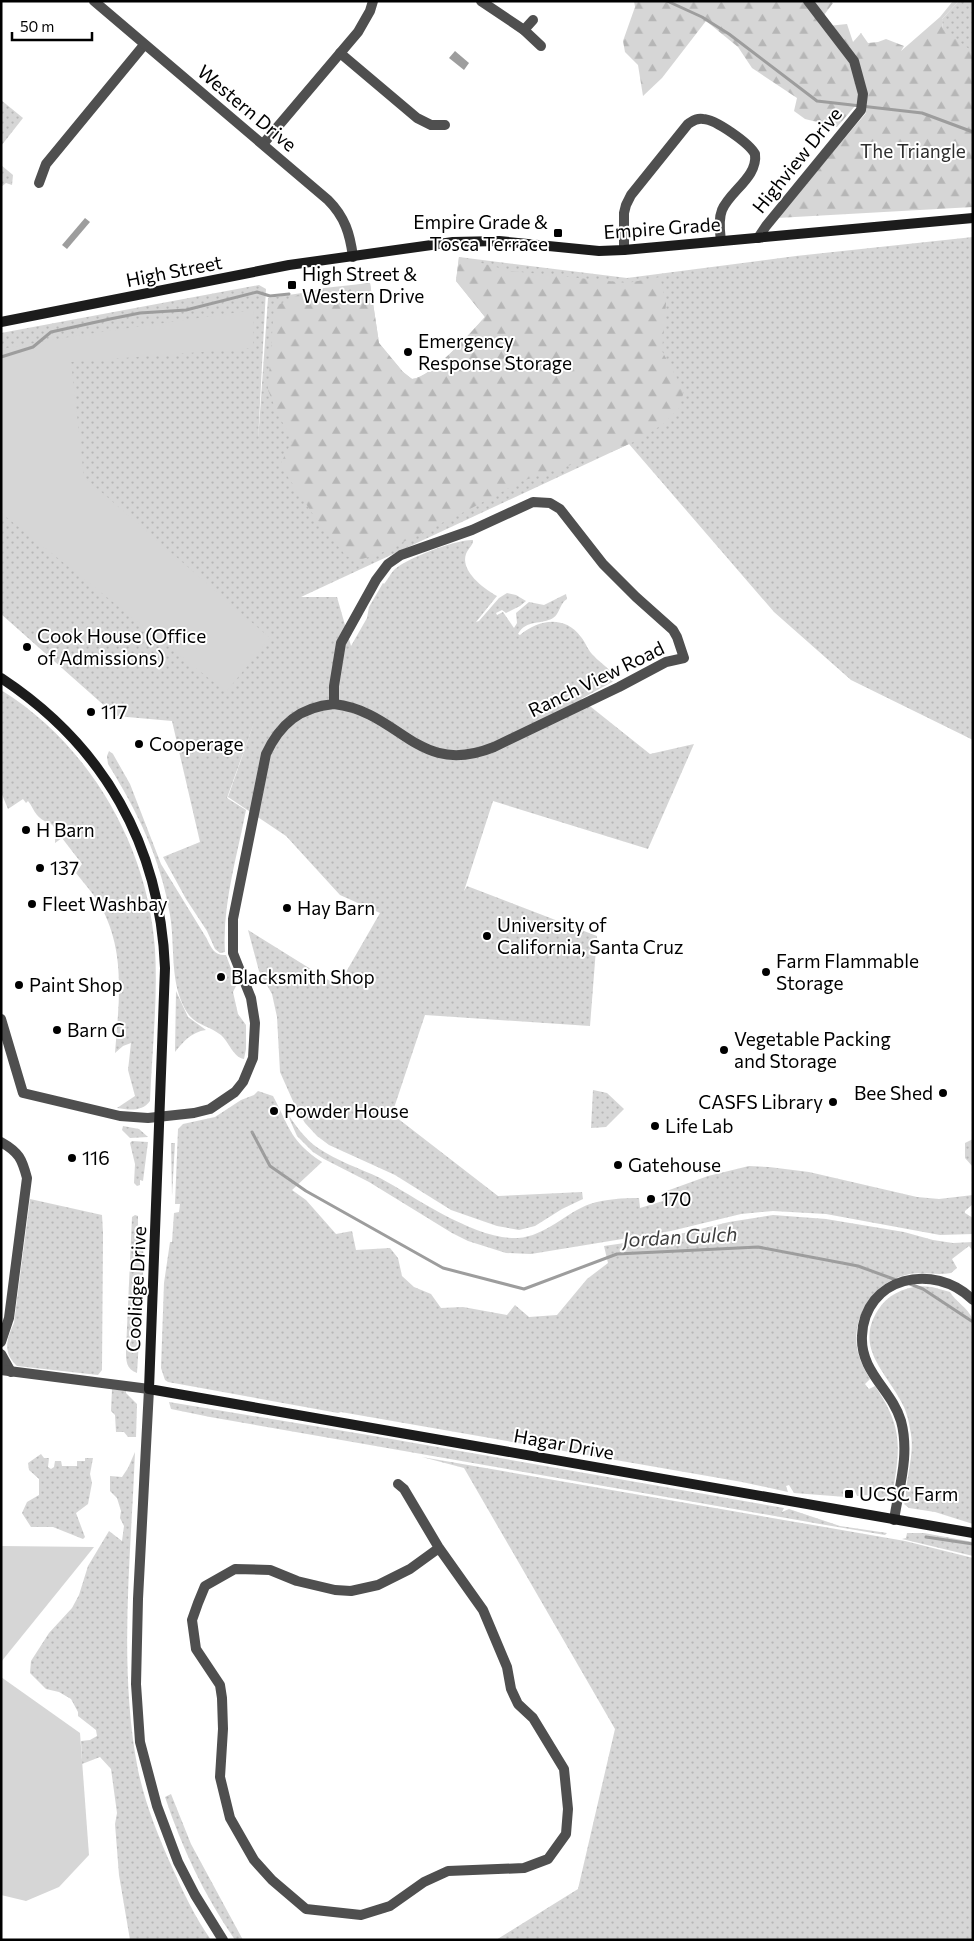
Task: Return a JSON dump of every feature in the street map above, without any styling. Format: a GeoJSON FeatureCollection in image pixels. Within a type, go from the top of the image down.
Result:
{"type":"FeatureCollection","features":[{"type":"Feature","properties":{"kind":"main road","name":"Empire Grade"},"geometry":{"type":"LineString","coordinates":[[353,257],[453,242],[499,241],[599,251],[624,250],[973,218]]}},
{"type":"Feature","properties":{"kind":"main road","name":"High Street"},"geometry":{"type":"LineString","coordinates":[[1,322],[288,265],[353,257]]}},
{"type":"Feature","properties":{"kind":"main road","name":"Coolidge Drive"},"geometry":{"type":"LineString","coordinates":[[1,678],[58,721],[109,783],[146,857],[154,884],[164,938],[165,968],[149,1389]]}},
{"type":"Feature","properties":{"kind":"main road","name":"Hagar Drive"},"geometry":{"type":"LineString","coordinates":[[149,1389],[973,1533]]}},
{"type":"Feature","properties":{"kind":"street","name":"Western Drive"},"geometry":{"type":"LineString","coordinates":[[94,1],[336,208],[349,232],[353,257]]}},
{"type":"Feature","properties":{"kind":"street"},"geometry":{"type":"LineString","coordinates":[[263,144],[358,32],[370,11],[373,1]]}},
{"type":"Feature","properties":{"kind":"street"},"geometry":{"type":"LineString","coordinates":[[481,1],[524,30],[541,46]]}},
{"type":"Feature","properties":{"kind":"street","name":"Highview Drive"},"geometry":{"type":"LineString","coordinates":[[758,238],[861,110],[863,94],[854,61],[808,1]]}},
{"type":"Feature","properties":{"kind":"street"},"geometry":{"type":"LineString","coordinates":[[524,30],[533,20]]}},
{"type":"Feature","properties":{"kind":"street"},"geometry":{"type":"LineString","coordinates":[[39,183],[46,164],[144,45]]}},
{"type":"Feature","properties":{"kind":"street"},"geometry":{"type":"LineString","coordinates":[[340,53],[417,118],[432,125],[445,125]]}},
{"type":"Feature","properties":{"kind":"street"},"geometry":{"type":"LineString","coordinates":[[624,250],[624,213],[631,195],[688,124],[696,119],[710,120],[748,144],[755,154],[754,167],[722,210],[720,228],[722,241]]}},
{"type":"Feature","properties":{"kind":"street","name":"Ranch View Road"},"geometry":{"type":"LineString","coordinates":[[1,1020],[23,1093],[120,1116],[148,1118],[194,1113],[210,1109],[235,1092],[249,1070],[253,1058],[255,1040],[254,1016],[251,998],[234,952],[233,919],[266,754],[274,738],[283,727],[291,720],[313,709],[334,704],[362,710],[426,750],[463,756],[494,746],[619,687],[666,662],[684,658],[673,630],[598,559],[560,509],[550,502],[533,502],[472,530],[401,555],[388,564],[376,580],[341,643],[334,686],[334,704]]}},
{"type":"Feature","properties":{"kind":"street"},"geometry":{"type":"LineString","coordinates":[[1,1142],[10,1147],[22,1159],[27,1178],[9,1318],[1,1342]]}},
{"type":"Feature","properties":{"kind":"street"},"geometry":{"type":"LineString","coordinates":[[894,1520],[905,1460],[904,1438],[901,1420],[890,1398],[867,1366],[862,1350],[862,1335],[867,1315],[881,1294],[896,1283],[911,1279],[926,1278],[952,1284],[973,1300]]}},
{"type":"Feature","properties":{"kind":"street"},"geometry":{"type":"LineString","coordinates":[[1,1354],[6,1371],[149,1389]]}},
{"type":"Feature","properties":{"kind":"street","name":"Coolidge Drive"},"geometry":{"type":"LineString","coordinates":[[149,1389],[138,1599],[136,1684],[140,1742],[159,1812],[178,1862],[204,1912],[223,1940]]}},
{"type":"Feature","properties":{"kind":"street"},"geometry":{"type":"LineString","coordinates":[[398,1484],[404,1489],[439,1548],[483,1610],[507,1667],[511,1689],[518,1704],[533,1718],[564,1769],[568,1809],[566,1834],[548,1859],[524,1868],[448,1871],[424,1882],[390,1906],[361,1915],[306,1909],[272,1880],[254,1860],[230,1818],[220,1777],[223,1729],[222,1698],[220,1685],[196,1650],[192,1620],[198,1603],[205,1586],[235,1569],[270,1570],[297,1581],[351,1592],[378,1585],[410,1569],[439,1548]]}},
{"type":"Feature","properties":{"kind":"green space","name":"The Triangle"},"geometry":{"type":"Polygon","coordinates":[[[634,1],[830,1],[833,3],[824,15],[828,26],[847,24],[853,42],[861,33],[868,43],[886,39],[904,46],[901,51],[940,17],[953,1],[959,1],[942,19],[943,29],[973,52],[973,207],[777,218],[866,113],[855,106],[837,127],[805,119],[794,111],[797,98],[752,68],[738,47],[706,21],[662,78],[643,96],[638,65],[625,52],[623,41],[635,7],[634,1]]]}},
{"type":"Feature","properties":{"kind":"green space"},"geometry":{"type":"Polygon","coordinates":[[[959,1],[973,1],[973,54],[943,31],[942,19],[959,1]]]}},
{"type":"Feature","properties":{"kind":"green space"},"geometry":{"type":"Polygon","coordinates":[[[1,100],[23,118],[1,146],[1,100]]]}},
{"type":"Feature","properties":{"kind":"green space"},"geometry":{"type":"Polygon","coordinates":[[[1,165],[13,175],[12,185],[6,183],[1,187],[1,165]]]}},
{"type":"Feature","properties":{"kind":"green space"},"geometry":{"type":"Polygon","coordinates":[[[973,237],[973,740],[851,680],[774,612],[629,444],[301,597],[337,597],[351,646],[367,618],[369,607],[383,583],[395,569],[433,550],[473,540],[466,554],[466,567],[474,579],[497,596],[476,622],[499,598],[507,593],[516,595],[526,601],[506,613],[502,610],[496,613],[497,615],[503,612],[514,628],[517,623],[516,613],[529,602],[544,605],[566,594],[567,599],[553,618],[525,626],[518,634],[520,635],[535,625],[552,622],[560,622],[575,630],[590,652],[609,669],[614,679],[612,682],[581,699],[650,754],[694,744],[648,849],[493,801],[464,891],[467,886],[597,936],[590,1026],[425,1015],[392,1114],[498,1196],[582,1192],[583,1199],[562,1209],[535,1226],[519,1230],[497,1226],[451,1210],[395,1175],[329,1145],[305,1123],[280,1072],[277,1017],[272,994],[259,971],[248,930],[338,986],[380,913],[340,895],[286,836],[228,797],[255,720],[227,798],[246,810],[228,899],[225,952],[220,953],[215,949],[207,931],[186,899],[163,857],[200,842],[172,721],[116,716],[1,614],[1,333],[259,285],[266,289],[258,441],[268,298],[370,283],[379,343],[403,372],[412,379],[430,371],[440,363],[485,317],[456,281],[459,257],[627,278],[796,256],[973,237]]]}},
{"type":"Feature","properties":{"kind":"green space"},"geometry":{"type":"Polygon","coordinates":[[[459,257],[511,271],[627,283],[660,277],[666,303],[662,351],[684,391],[679,408],[663,424],[642,438],[616,450],[522,481],[379,554],[359,560],[346,556],[312,513],[280,465],[293,439],[279,417],[268,390],[274,307],[300,294],[324,288],[370,283],[379,343],[403,372],[412,379],[430,371],[440,363],[485,317],[456,281],[459,257]]]}},
{"type":"Feature","properties":{"kind":"green space"},"geometry":{"type":"Polygon","coordinates":[[[254,310],[253,348],[71,362],[84,477],[270,638],[226,692],[1,513],[1,349],[81,335],[254,310]]]}},
{"type":"Feature","properties":{"kind":"green space"},"geometry":{"type":"Polygon","coordinates":[[[1,690],[33,712],[61,739],[87,769],[108,801],[126,836],[140,873],[150,911],[155,949],[156,987],[150,1101],[139,1109],[117,1108],[135,1096],[128,1070],[131,1043],[123,1046],[115,1053],[119,975],[113,937],[107,918],[97,900],[76,873],[82,864],[62,838],[55,843],[53,826],[42,819],[28,801],[26,803],[23,799],[8,809],[1,792],[1,690]]]}},
{"type":"Feature","properties":{"kind":"green space"},"geometry":{"type":"Polygon","coordinates":[[[109,751],[113,754],[130,784],[161,864],[212,948],[216,953],[226,955],[236,982],[233,992],[238,1014],[246,1025],[244,1059],[234,1052],[224,1038],[216,1031],[195,1021],[183,1005],[176,984],[170,915],[161,874],[138,818],[108,764],[107,756],[109,751]]]}},
{"type":"Feature","properties":{"kind":"green space"},"geometry":{"type":"Polygon","coordinates":[[[176,991],[188,1017],[206,1030],[192,1035],[175,1052],[176,991]]]}},
{"type":"Feature","properties":{"kind":"green space"},"geometry":{"type":"Polygon","coordinates":[[[593,1090],[607,1093],[624,1109],[606,1127],[591,1128],[593,1090]]]}},
{"type":"Feature","properties":{"kind":"green space"},"geometry":{"type":"Polygon","coordinates":[[[258,1091],[273,1096],[297,1140],[322,1162],[292,1190],[306,1200],[336,1234],[352,1231],[356,1250],[390,1248],[398,1258],[402,1276],[414,1287],[431,1294],[441,1308],[463,1307],[507,1315],[515,1305],[529,1317],[557,1315],[587,1279],[608,1263],[604,1246],[672,1236],[729,1222],[773,1215],[826,1219],[904,1232],[953,1243],[973,1242],[973,1251],[969,1246],[952,1259],[957,1268],[951,1273],[906,1275],[884,1285],[868,1302],[858,1324],[857,1348],[862,1364],[870,1379],[865,1384],[869,1389],[875,1386],[891,1415],[895,1427],[898,1452],[892,1497],[890,1496],[883,1500],[875,1499],[868,1495],[857,1496],[855,1491],[850,1490],[846,1497],[794,1493],[789,1485],[786,1486],[788,1492],[742,1482],[168,1382],[165,1380],[161,1368],[164,1283],[170,1242],[172,1242],[174,1213],[179,1212],[180,1204],[175,1204],[178,1129],[183,1124],[215,1117],[258,1091]]]}},
{"type":"Feature","properties":{"kind":"green space"},"geometry":{"type":"Polygon","coordinates":[[[286,1111],[305,1136],[325,1153],[380,1178],[465,1225],[501,1237],[518,1238],[538,1233],[581,1208],[602,1201],[639,1198],[640,1208],[663,1201],[661,1193],[708,1176],[749,1166],[809,1172],[917,1197],[939,1199],[973,1195],[973,1204],[965,1213],[973,1218],[973,1234],[940,1235],[826,1214],[773,1211],[741,1214],[671,1231],[531,1254],[506,1253],[468,1241],[452,1233],[369,1182],[313,1152],[297,1136],[286,1111]]]}},
{"type":"Feature","properties":{"kind":"green space"},"geometry":{"type":"Polygon","coordinates":[[[123,1126],[139,1129],[148,1137],[130,1138],[122,1130],[123,1126]]]}},
{"type":"Feature","properties":{"kind":"green space"},"geometry":{"type":"Polygon","coordinates":[[[973,1139],[973,1167],[965,1158],[965,1143],[973,1139]]]}},
{"type":"Feature","properties":{"kind":"green space"},"geometry":{"type":"Polygon","coordinates":[[[132,1141],[148,1142],[143,1181],[140,1180],[140,1185],[137,1186],[134,1183],[135,1164],[130,1143],[132,1141]]]}},
{"type":"Feature","properties":{"kind":"green space"},"geometry":{"type":"Polygon","coordinates":[[[171,1143],[175,1143],[172,1196],[171,1143]]]}},
{"type":"Feature","properties":{"kind":"green space"},"geometry":{"type":"Polygon","coordinates":[[[30,1199],[102,1215],[102,1370],[98,1375],[17,1366],[9,1356],[7,1345],[14,1323],[30,1199]]]}},
{"type":"Feature","properties":{"kind":"green space"},"geometry":{"type":"Polygon","coordinates":[[[138,1216],[138,1226],[141,1227],[144,1259],[137,1373],[129,1367],[126,1354],[132,1217],[138,1216]]]}},
{"type":"Feature","properties":{"kind":"green space"},"geometry":{"type":"Polygon","coordinates":[[[920,1286],[950,1292],[972,1318],[973,1524],[935,1512],[909,1508],[904,1504],[906,1501],[912,1438],[904,1407],[876,1361],[869,1337],[871,1324],[886,1300],[908,1288],[920,1286]]]}},
{"type":"Feature","properties":{"kind":"green space"},"geometry":{"type":"Polygon","coordinates":[[[112,1389],[126,1391],[137,1404],[136,1437],[128,1437],[124,1432],[116,1432],[115,1415],[111,1411],[112,1389]]]}},
{"type":"Feature","properties":{"kind":"green space"},"geometry":{"type":"Polygon","coordinates":[[[169,1402],[784,1508],[782,1512],[789,1509],[840,1526],[887,1533],[885,1535],[820,1524],[210,1417],[171,1409],[169,1402]]]}},
{"type":"Feature","properties":{"kind":"green space"},"geometry":{"type":"Polygon","coordinates":[[[135,1452],[127,1651],[132,1731],[138,1770],[148,1807],[180,1886],[211,1940],[130,1940],[119,1875],[115,1824],[117,1813],[111,1769],[100,1757],[82,1764],[81,1741],[90,1740],[97,1736],[96,1730],[78,1716],[78,1712],[71,1699],[59,1692],[46,1689],[30,1673],[31,1661],[49,1633],[72,1608],[79,1595],[88,1566],[109,1531],[122,1541],[124,1526],[120,1518],[121,1511],[117,1498],[110,1491],[110,1476],[122,1477],[135,1452]]]}},
{"type":"Feature","properties":{"kind":"green space"},"geometry":{"type":"Polygon","coordinates":[[[41,1454],[44,1458],[49,1458],[48,1467],[51,1469],[54,1467],[55,1461],[61,1461],[62,1466],[77,1466],[77,1461],[93,1458],[90,1474],[92,1483],[88,1504],[76,1513],[85,1537],[83,1539],[53,1527],[31,1527],[22,1513],[27,1502],[39,1495],[39,1479],[29,1470],[28,1463],[41,1454]]]}},
{"type":"Feature","properties":{"kind":"green space"},"geometry":{"type":"Polygon","coordinates":[[[422,1457],[905,1541],[973,1558],[973,1940],[496,1940],[578,1889],[615,1729],[464,1468],[422,1457]]]}},
{"type":"Feature","properties":{"kind":"green space"},"geometry":{"type":"Polygon","coordinates":[[[907,1533],[924,1533],[973,1542],[973,1556],[902,1539],[906,1538],[907,1533]]]}},
{"type":"Feature","properties":{"kind":"green space"},"geometry":{"type":"Polygon","coordinates":[[[1,1546],[94,1547],[1,1662],[1,1546]]]}},
{"type":"Feature","properties":{"kind":"green space"},"geometry":{"type":"Polygon","coordinates":[[[1,1677],[80,1733],[89,1855],[59,1887],[26,1901],[1,1895],[1,1677]]]}},
{"type":"Feature","properties":{"kind":"green space"},"geometry":{"type":"Polygon","coordinates":[[[171,1794],[191,1844],[243,1940],[235,1940],[213,1906],[195,1871],[165,1797],[171,1794]]]}},
{"type":"Feature","properties":{"kind":"shaded area"},"geometry":{"type":"Polygon","coordinates":[[[455,51],[469,63],[464,70],[449,58],[455,51]]]}},
{"type":"Feature","properties":{"kind":"shaded area"},"geometry":{"type":"Polygon","coordinates":[[[85,218],[90,222],[67,249],[62,245],[85,218]]]}},
{"type":"Feature","properties":{"kind":"waterway"},"geometry":{"type":"LineString","coordinates":[[667,1],[702,17],[729,34],[817,101],[922,113],[973,132]]}},
{"type":"Feature","properties":{"kind":"waterway"},"geometry":{"type":"LineString","coordinates":[[1,357],[33,347],[51,332],[110,319],[140,313],[186,310],[257,292],[270,296],[289,294]]}},
{"type":"Feature","properties":{"kind":"waterway","name":"Jordan Gulch"},"geometry":{"type":"LineString","coordinates":[[252,1132],[270,1166],[306,1191],[443,1268],[524,1289],[617,1254],[758,1247],[858,1266],[899,1281]]}},
{"type":"Feature","properties":{"kind":"waterway","name":"Jordan Gulch"},"geometry":{"type":"LineString","coordinates":[[910,1284],[923,1289],[973,1322]]}},
{"type":"Feature","properties":{"kind":"waterway"},"geometry":{"type":"LineString","coordinates":[[926,1537],[973,1544]]}},
{"type":"Feature","properties":{"kind":"place","name":"Empire Grade & Tosca Terrace"},"geometry":{"type":"Point","coordinates":[558,233]}},
{"type":"Feature","properties":{"kind":"place","name":"High Street & Western Drive"},"geometry":{"type":"Point","coordinates":[292,285]}},
{"type":"Feature","properties":{"kind":"place","name":"Emergency Response Storage"},"geometry":{"type":"Point","coordinates":[408,352]}},
{"type":"Feature","properties":{"kind":"place","name":"Cook House (Office of Admissions)"},"geometry":{"type":"Point","coordinates":[27,647]}},
{"type":"Feature","properties":{"kind":"place","name":"117"},"geometry":{"type":"Point","coordinates":[91,712]}},
{"type":"Feature","properties":{"kind":"place","name":"Cooperage"},"geometry":{"type":"Point","coordinates":[139,744]}},
{"type":"Feature","properties":{"kind":"place","name":"H Barn"},"geometry":{"type":"Point","coordinates":[26,830]}},
{"type":"Feature","properties":{"kind":"place","name":"137"},"geometry":{"type":"Point","coordinates":[40,868]}},
{"type":"Feature","properties":{"kind":"place","name":"Fleet Washbay"},"geometry":{"type":"Point","coordinates":[32,904]}},
{"type":"Feature","properties":{"kind":"place","name":"Hay Barn"},"geometry":{"type":"Point","coordinates":[287,908]}},
{"type":"Feature","properties":{"kind":"place","name":"University of California, Santa Cruz"},"geometry":{"type":"Point","coordinates":[487,936]}},
{"type":"Feature","properties":{"kind":"place","name":"Farm Flammable Storage"},"geometry":{"type":"Point","coordinates":[766,972]}},
{"type":"Feature","properties":{"kind":"place","name":"Blacksmith Shop"},"geometry":{"type":"Point","coordinates":[221,977]}},
{"type":"Feature","properties":{"kind":"place","name":"Paint Shop"},"geometry":{"type":"Point","coordinates":[19,985]}},
{"type":"Feature","properties":{"kind":"place","name":"Barn G"},"geometry":{"type":"Point","coordinates":[57,1030]}},
{"type":"Feature","properties":{"kind":"place","name":"Vegetable Packing and Storage"},"geometry":{"type":"Point","coordinates":[724,1050]}},
{"type":"Feature","properties":{"kind":"place","name":"Bee Shed"},"geometry":{"type":"Point","coordinates":[943,1093]}},
{"type":"Feature","properties":{"kind":"place","name":"CASFS Library"},"geometry":{"type":"Point","coordinates":[833,1102]}},
{"type":"Feature","properties":{"kind":"place","name":"Powder House"},"geometry":{"type":"Point","coordinates":[274,1111]}},
{"type":"Feature","properties":{"kind":"place","name":"Life Lab"},"geometry":{"type":"Point","coordinates":[655,1126]}},
{"type":"Feature","properties":{"kind":"place","name":"116"},"geometry":{"type":"Point","coordinates":[72,1158]}},
{"type":"Feature","properties":{"kind":"place","name":"Gatehouse"},"geometry":{"type":"Point","coordinates":[618,1165]}},
{"type":"Feature","properties":{"kind":"place","name":"170"},"geometry":{"type":"Point","coordinates":[651,1199]}},
{"type":"Feature","properties":{"kind":"place","name":"UCSC Farm"},"geometry":{"type":"Point","coordinates":[849,1494]}}]}
